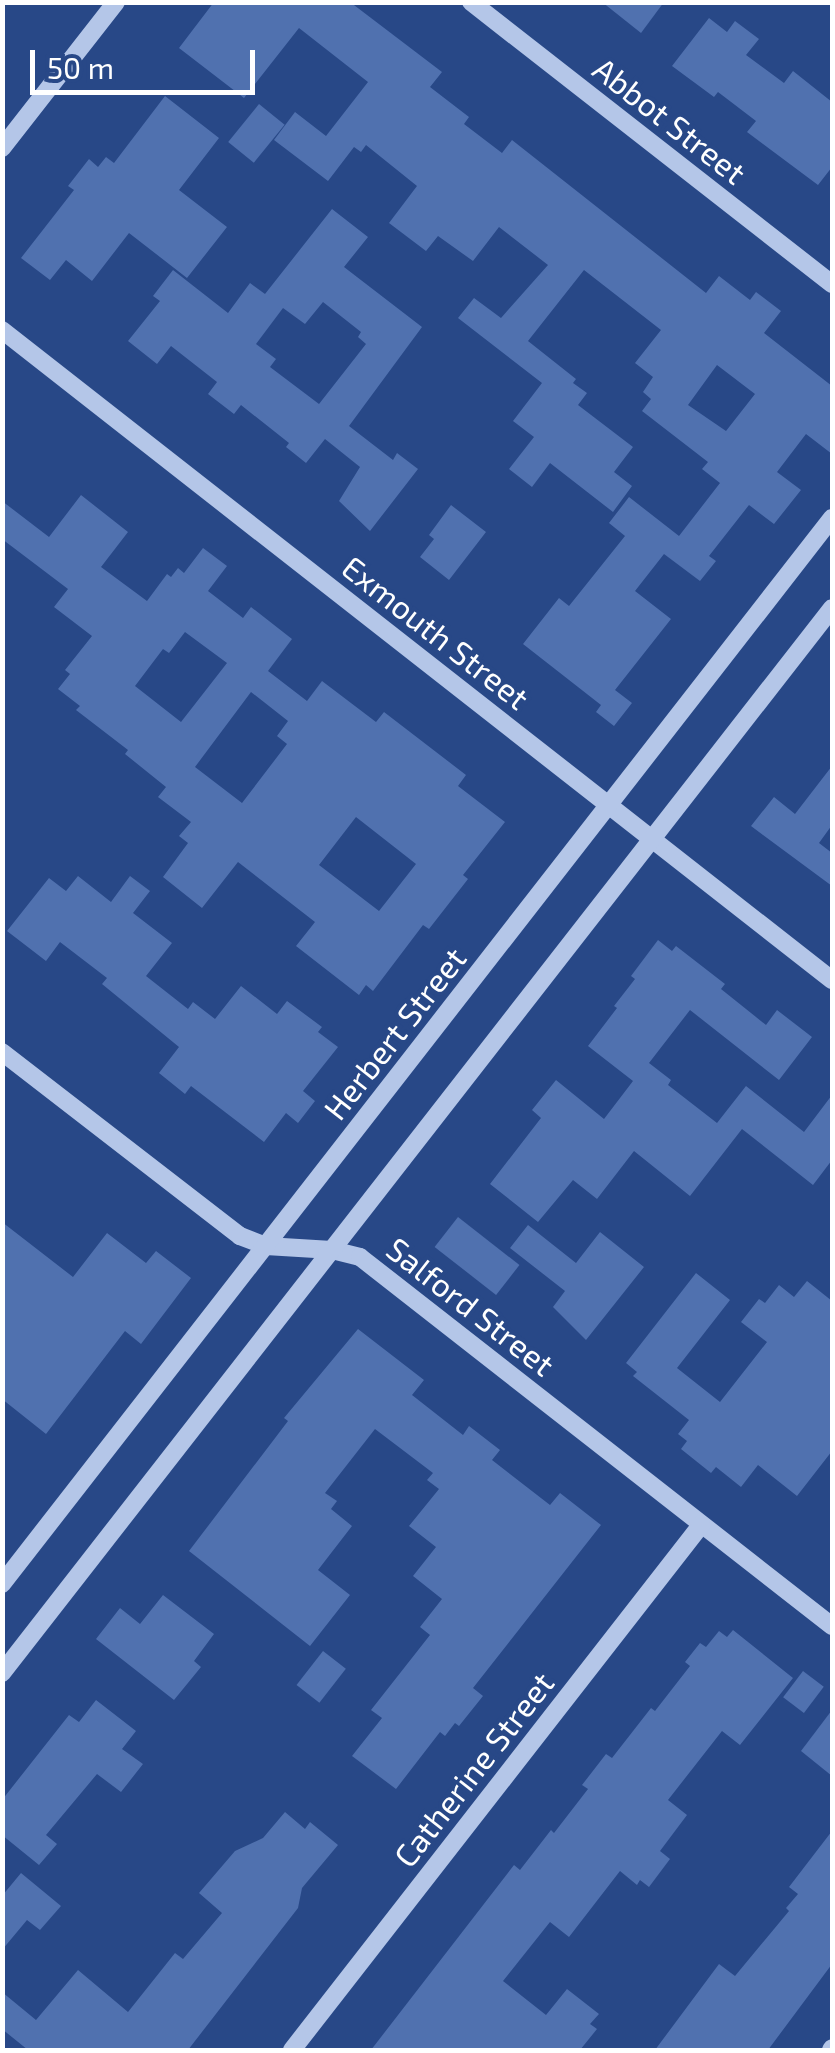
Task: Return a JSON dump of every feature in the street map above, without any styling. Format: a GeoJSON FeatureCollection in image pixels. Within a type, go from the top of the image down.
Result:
{"type":"FeatureCollection","features":[{"type":"Feature","properties":{"kind":"street"},"geometry":{"type":"LineString","coordinates":[[2,148],[116,2]]}},
{"type":"Feature","properties":{"kind":"street","name":"Abbot Street"},"geometry":{"type":"LineString","coordinates":[[471,2],[832,284]]}},
{"type":"Feature","properties":{"kind":"street","name":"Exmouth Street"},"geometry":{"type":"LineString","coordinates":[[2,330],[832,980]]}},
{"type":"Feature","properties":{"kind":"street","name":"Herbert Street"},"geometry":{"type":"LineString","coordinates":[[2,1584],[832,518]]}},
{"type":"Feature","properties":{"kind":"street"},"geometry":{"type":"LineString","coordinates":[[2,1673],[832,608]]}},
{"type":"Feature","properties":{"kind":"street","name":"Salford Street"},"geometry":{"type":"LineString","coordinates":[[2,1052],[240,1236],[266,1246],[332,1250],[360,1257],[832,1626]]}},
{"type":"Feature","properties":{"kind":"street","name":"Catherine Street"},"geometry":{"type":"LineString","coordinates":[[292,2050],[701,1525]]}},
{"type":"Feature","properties":{"kind":"building"},"geometry":{"type":"Polygon","coordinates":[[[214,2],[350,2],[442,72],[430,87],[469,117],[464,124],[502,153],[512,140],[706,293],[719,276],[750,300],[756,292],[781,311],[764,333],[832,386],[832,454],[806,434],[777,472],[801,490],[774,524],[749,505],[709,556],[716,561],[700,581],[664,554],[635,591],[671,619],[615,690],[632,703],[614,726],[596,712],[601,705],[523,644],[559,598],[569,606],[625,536],[609,523],[629,497],[679,536],[720,483],[702,469],[708,462],[642,411],[651,399],[643,392],[653,377],[635,363],[661,330],[584,270],[528,341],[576,379],[573,383],[587,393],[578,405],[633,447],[614,472],[632,486],[613,512],[550,463],[532,487],[509,469],[534,437],[513,421],[542,383],[458,318],[474,298],[501,318],[548,265],[499,227],[473,261],[438,236],[426,251],[389,223],[417,186],[366,145],[361,152],[354,147],[328,181],[274,140],[295,112],[326,136],[368,82],[299,28],[244,98],[179,48],[214,2]],[[717,365],[688,405],[726,431],[755,394],[717,365]]]}},
{"type":"Feature","properties":{"kind":"building"},"geometry":{"type":"Polygon","coordinates":[[[602,2],[664,2],[641,33],[602,2]]]}},
{"type":"Feature","properties":{"kind":"building"},"geometry":{"type":"Polygon","coordinates":[[[709,18],[727,32],[735,21],[759,39],[746,55],[784,83],[793,71],[832,102],[832,167],[818,185],[747,132],[756,121],[718,92],[714,97],[672,66],[709,18]]]}},
{"type":"Feature","properties":{"kind":"building"},"geometry":{"type":"Polygon","coordinates":[[[165,96],[219,138],[179,190],[227,227],[187,278],[129,233],[92,281],[66,260],[50,280],[21,258],[74,190],[68,186],[89,159],[98,167],[106,157],[114,163],[165,96]]]}},
{"type":"Feature","properties":{"kind":"building"},"geometry":{"type":"Polygon","coordinates":[[[259,104],[285,125],[254,163],[228,142],[259,104]]]}},
{"type":"Feature","properties":{"kind":"building"},"geometry":{"type":"Polygon","coordinates":[[[332,209],[368,237],[344,267],[422,327],[349,426],[393,460],[397,453],[418,469],[370,531],[339,501],[360,467],[325,439],[306,463],[286,447],[289,443],[241,405],[234,414],[208,394],[217,382],[171,346],[157,364],[128,341],[160,301],[153,296],[173,270],[228,313],[250,283],[265,294],[332,209]],[[323,302],[305,324],[283,308],[256,344],[276,359],[270,367],[319,404],[366,344],[358,337],[361,332],[323,302]]]}},
{"type":"Feature","properties":{"kind":"building"},"geometry":{"type":"Polygon","coordinates":[[[81,495],[128,532],[101,567],[147,601],[167,574],[171,577],[178,568],[184,573],[203,548],[227,566],[208,591],[243,618],[251,607],[292,639],[268,671],[307,701],[322,681],[376,722],[384,712],[466,775],[458,786],[505,822],[463,875],[468,879],[429,929],[423,925],[373,991],[366,985],[359,995],[296,946],[315,922],[238,862],[202,908],[163,877],[188,843],[179,836],[191,822],[158,797],[166,787],[125,754],[128,750],[76,710],[80,706],[58,689],[70,674],[65,670],[92,636],[54,607],[68,589],[2,539],[2,501],[49,537],[81,495]],[[185,632],[169,653],[163,649],[135,686],[181,722],[227,663],[185,632]],[[251,692],[195,767],[242,803],[287,744],[277,736],[288,721],[251,692]],[[356,817],[319,865],[379,911],[416,864],[356,817]]]}},
{"type":"Feature","properties":{"kind":"building"},"geometry":{"type":"Polygon","coordinates":[[[451,505],[486,532],[449,580],[420,557],[434,539],[429,535],[451,505]]]}},
{"type":"Feature","properties":{"kind":"building"},"geometry":{"type":"Polygon","coordinates":[[[832,766],[832,825],[819,843],[832,853],[832,886],[751,826],[774,797],[795,814],[832,766]]]}},
{"type":"Feature","properties":{"kind":"building"},"geometry":{"type":"Polygon","coordinates":[[[78,876],[111,902],[130,876],[150,891],[133,913],[172,943],[146,976],[188,1009],[193,1002],[215,1019],[241,986],[277,1014],[287,1001],[322,1027],[318,1032],[338,1047],[303,1091],[315,1101],[298,1123],[286,1113],[264,1142],[191,1086],[185,1094],[159,1073],[179,1047],[102,984],[107,978],[60,942],[46,961],[7,931],[49,878],[66,891],[78,876]]]}},
{"type":"Feature","properties":{"kind":"building"},"geometry":{"type":"Polygon","coordinates":[[[658,940],[672,951],[676,946],[725,984],[721,989],[766,1025],[777,1010],[812,1037],[779,1080],[690,1010],[649,1063],[671,1080],[668,1085],[717,1123],[746,1086],[804,1132],[832,1095],[832,1160],[813,1185],[742,1129],[690,1196],[634,1151],[597,1199],[573,1180],[538,1222],[490,1184],[541,1118],[532,1110],[556,1080],[604,1119],[633,1081],[588,1046],[617,1008],[614,1006],[635,979],[631,976],[658,940]]]}},
{"type":"Feature","properties":{"kind":"building"},"geometry":{"type":"Polygon","coordinates":[[[458,1217],[519,1265],[496,1295],[435,1247],[458,1217]]]}},
{"type":"Feature","properties":{"kind":"building"},"geometry":{"type":"Polygon","coordinates":[[[2,1222],[73,1277],[107,1233],[146,1263],[156,1251],[191,1278],[141,1344],[125,1331],[46,1434],[2,1399],[2,1222]]]}},
{"type":"Feature","properties":{"kind":"building"},"geometry":{"type":"Polygon","coordinates":[[[528,1225],[576,1263],[600,1232],[644,1267],[586,1340],[553,1307],[565,1291],[510,1248],[528,1225]]]}},
{"type":"Feature","properties":{"kind":"building"},"geometry":{"type":"Polygon","coordinates":[[[696,1273],[730,1300],[677,1368],[720,1402],[767,1342],[741,1322],[759,1299],[765,1303],[779,1285],[794,1297],[807,1281],[832,1301],[832,1451],[797,1496],[758,1465],[741,1487],[716,1467],[711,1473],[681,1449],[687,1441],[678,1434],[689,1420],[633,1376],[637,1372],[626,1363],[696,1273]]]}},
{"type":"Feature","properties":{"kind":"building"},"geometry":{"type":"Polygon","coordinates":[[[358,1329],[424,1380],[412,1395],[463,1435],[469,1426],[500,1450],[492,1460],[550,1505],[560,1493],[601,1525],[473,1688],[483,1696],[459,1726],[455,1723],[445,1736],[440,1732],[396,1789],[352,1756],[382,1718],[371,1710],[430,1635],[420,1627],[442,1599],[413,1576],[436,1547],[409,1526],[439,1489],[427,1480],[433,1473],[375,1429],[325,1493],[337,1501],[331,1509],[352,1526],[318,1570],[350,1595],[310,1646],[189,1551],[288,1421],[284,1418],[358,1329]]]}},
{"type":"Feature","properties":{"kind":"building"},"geometry":{"type":"Polygon","coordinates":[[[163,1595],[214,1634],[194,1661],[201,1667],[174,1700],[96,1639],[120,1608],[140,1624],[163,1595]]]}},
{"type":"Feature","properties":{"kind":"building"},"geometry":{"type":"Polygon","coordinates":[[[733,1630],[793,1678],[740,1745],[722,1731],[668,1800],[687,1815],[660,1851],[670,1859],[649,1887],[640,1880],[637,1885],[620,1871],[569,1937],[550,1922],[503,1981],[546,2015],[567,1989],[599,2014],[590,2024],[597,2029],[580,2050],[371,2050],[514,1865],[520,1870],[551,1830],[554,1833],[588,1789],[582,1785],[606,1754],[612,1758],[651,1708],[655,1711],[690,1666],[685,1662],[700,1643],[706,1647],[719,1631],[727,1637],[733,1630]]]}},
{"type":"Feature","properties":{"kind":"building"},"geometry":{"type":"Polygon","coordinates":[[[323,1651],[346,1669],[319,1703],[297,1685],[323,1651]]]}},
{"type":"Feature","properties":{"kind":"building"},"geometry":{"type":"Polygon","coordinates":[[[803,1671],[824,1687],[804,1713],[783,1697],[803,1671]]]}},
{"type":"Feature","properties":{"kind":"building"},"geometry":{"type":"Polygon","coordinates":[[[96,1700],[136,1731],[122,1749],[143,1764],[121,1792],[97,1774],[46,1835],[57,1844],[39,1865],[2,1835],[2,1800],[69,1715],[79,1722],[96,1700]]]}},
{"type":"Feature","properties":{"kind":"building"},"geometry":{"type":"Polygon","coordinates":[[[832,1710],[832,1776],[801,1751],[832,1710]]]}},
{"type":"Feature","properties":{"kind":"building"},"geometry":{"type":"Polygon","coordinates":[[[285,1812],[305,1829],[310,1822],[338,1845],[302,1888],[298,1908],[188,2050],[28,2050],[2,2029],[2,1992],[36,2020],[78,1970],[128,2012],[175,1953],[183,1959],[222,1913],[199,1893],[235,1851],[263,1838],[285,1812]]]}},
{"type":"Feature","properties":{"kind":"building"},"geometry":{"type":"Polygon","coordinates":[[[832,1831],[832,1964],[768,2050],[655,2050],[719,1964],[735,1976],[789,1911],[786,1908],[798,1894],[789,1887],[832,1831]]]}},
{"type":"Feature","properties":{"kind":"building"},"geometry":{"type":"Polygon","coordinates":[[[21,1873],[61,1906],[40,1930],[27,1920],[2,1950],[2,1896],[21,1873]]]}}]}
